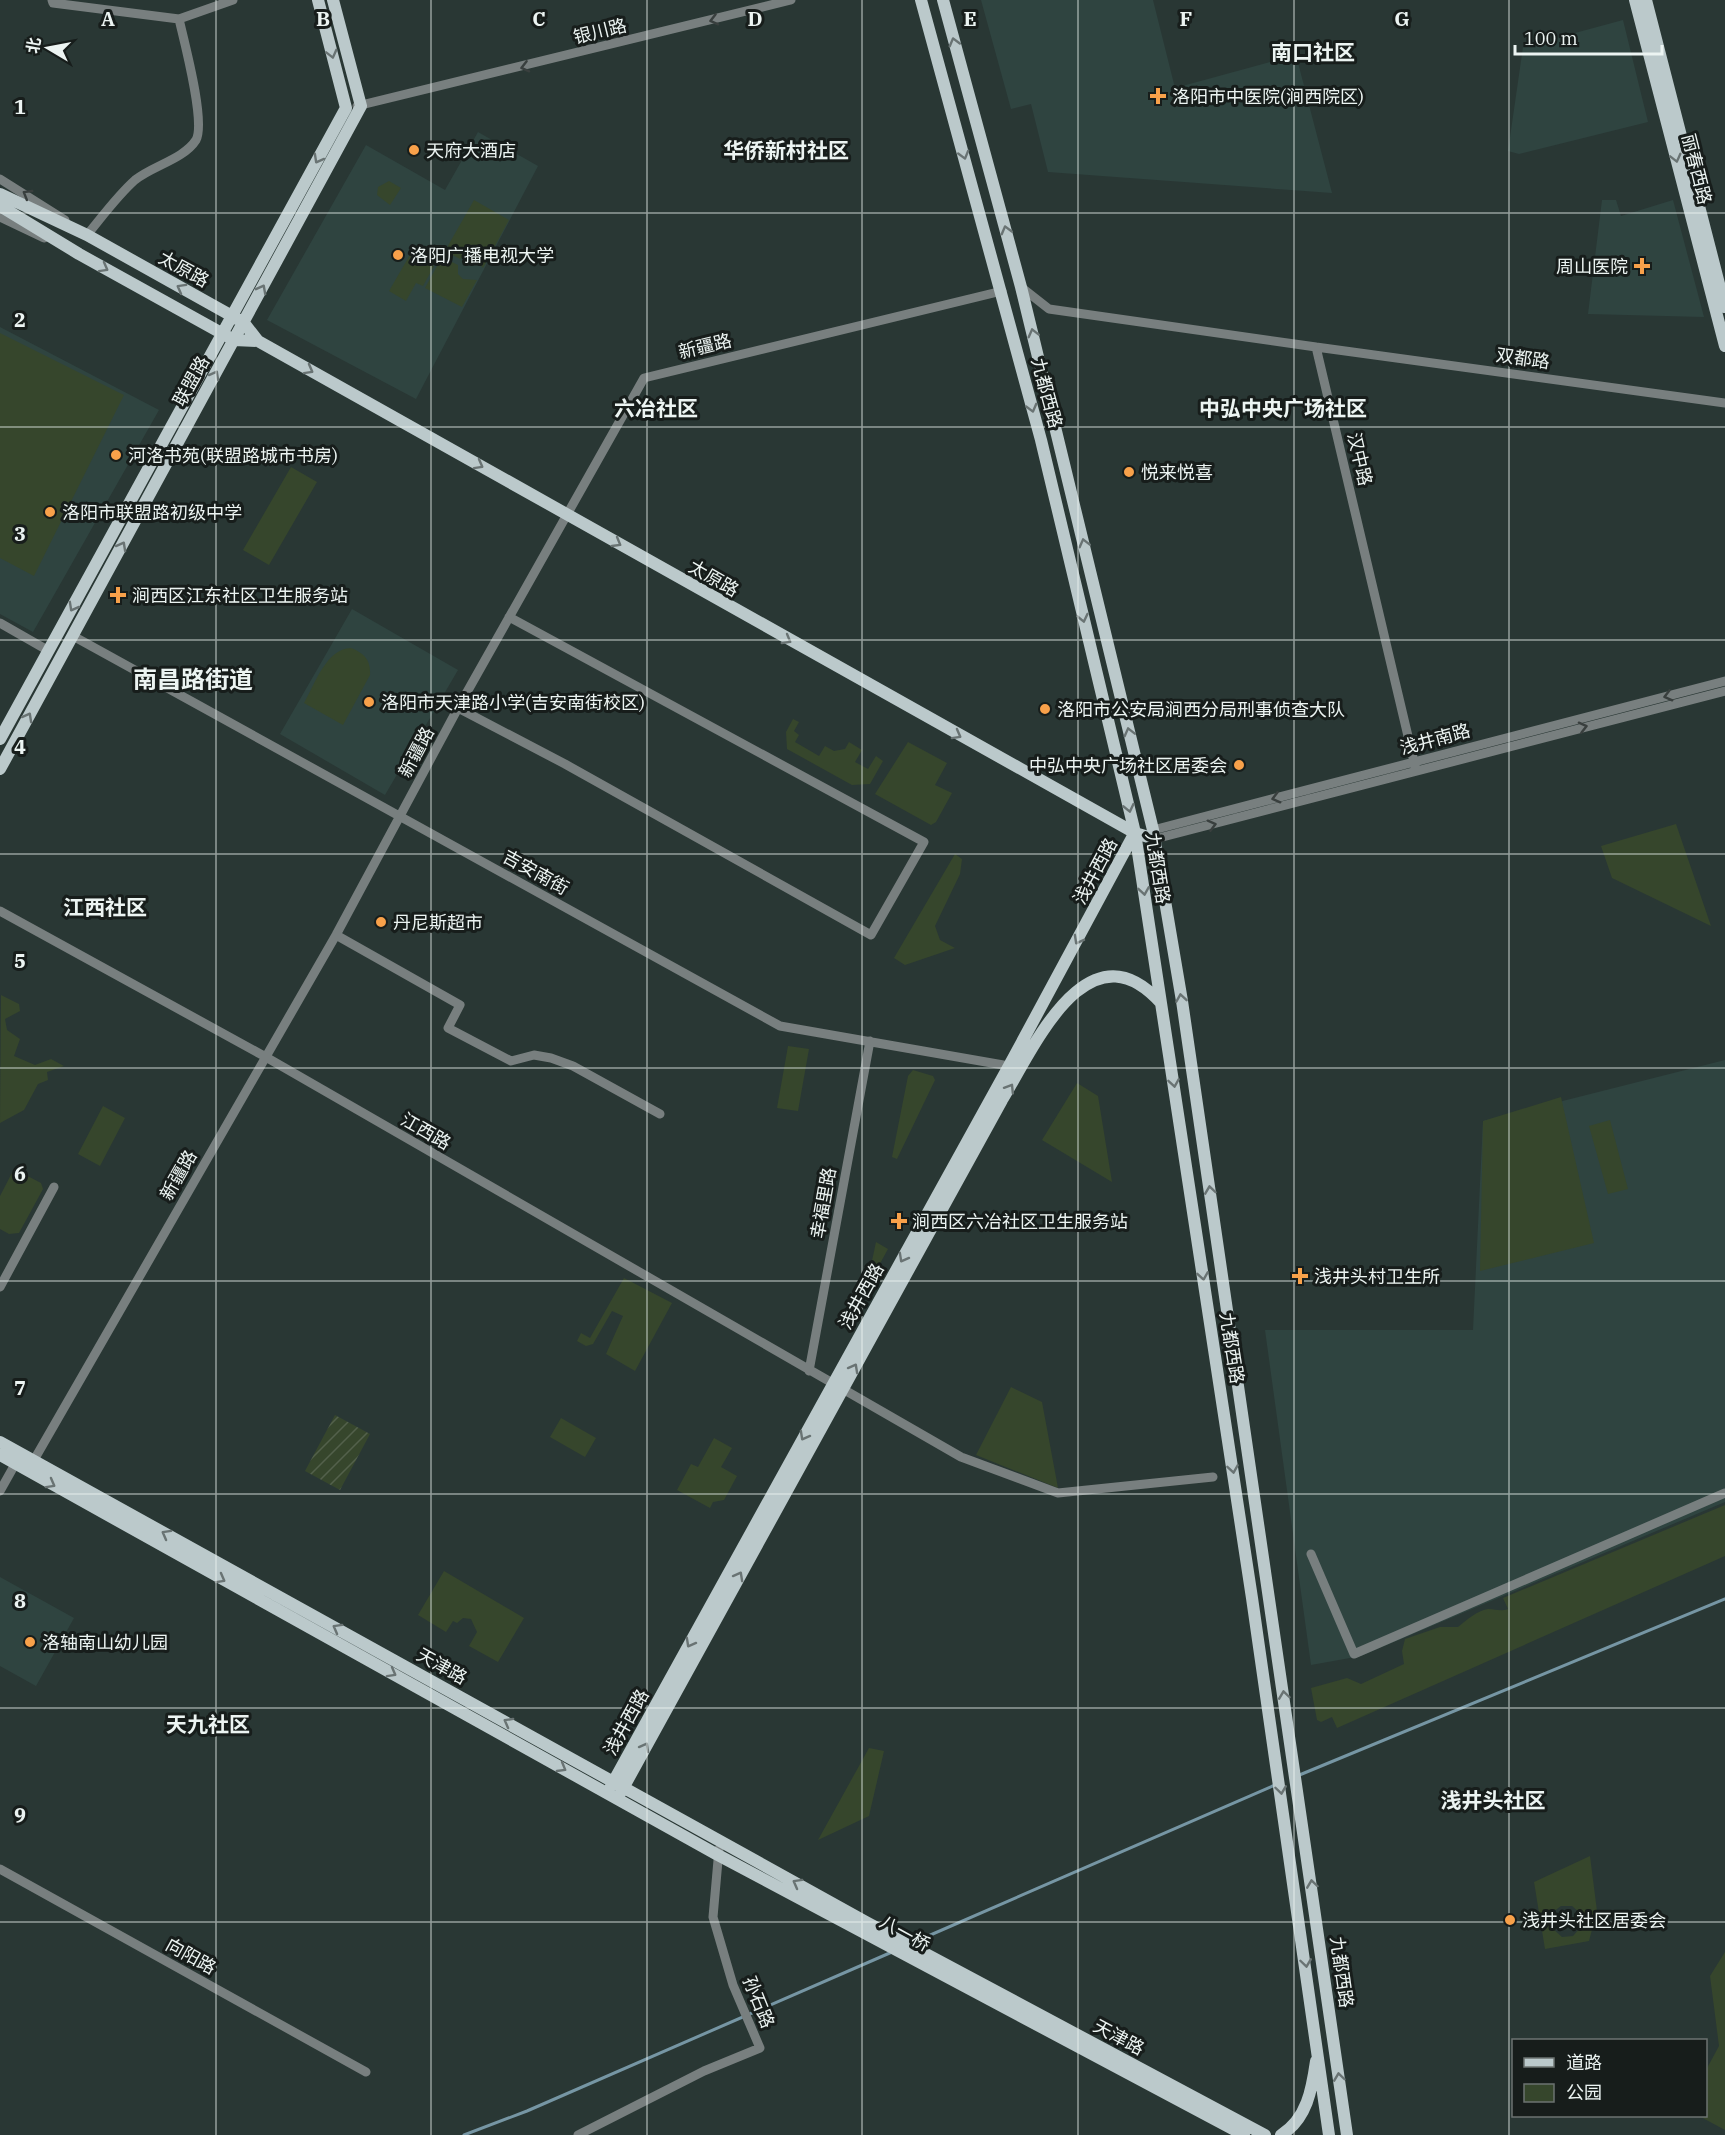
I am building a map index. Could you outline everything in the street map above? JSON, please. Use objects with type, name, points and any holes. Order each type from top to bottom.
[{"type":"main road","points":[[318,0],[346,108]]},
{"type":"main road","points":[[333,0],[361,106]]},
{"type":"main road","name":"九都西路","points":[[921,0],[1041,440],[1135,833],[1276,1758],[1329,2135]]},
{"type":"main road","name":"九都西路","points":[[943,0],[1021,287],[1154,834],[1184,1012],[1347,2135]]},
{"type":"main road","name":"丽春西路","points":[[1635,0],[1725,346]]},
{"type":"main road","name":"丽春西路","points":[[1646,0],[1725,307]]},
{"type":"main road","name":"联盟路","points":[[0,769],[361,106]]},
{"type":"main road","name":"联盟路","points":[[0,739],[346,108]]},
{"type":"main road","name":"太原路","points":[[0,194],[87,235],[232,316],[244,323],[258,341],[1135,833],[1154,834]]},
{"type":"main road","name":"太原路","points":[[0,206],[79,254],[234,340],[258,341]]},
{"type":"main road","name":"浅井西路","points":[[612,1795],[837,1387],[1135,833]]},
{"type":"main road","name":"浅井西路","points":[[837,1387],[1002,1100],[1060,1007],[1080,987],[1100,977],[1122,976],[1149,990],[1162,1004]]},
{"type":"main road","name":"天津路","points":[[0,1442],[18,1459],[716,1854],[848,1922]]},
{"type":"main road","name":"天津路","points":[[0,1455],[34,1461],[866,1922]]},
{"type":"main road","name":"八一桥","points":[[848,1922],[944,1974]]},
{"type":"main road","name":"八一桥","points":[[866,1922],[957,1971]]},
{"type":"main road","name":"天津路","points":[[957,1971],[1265,2135]]},
{"type":"main road","name":"天津路","points":[[944,1974],[1244,2135]]},
{"type":"main road","points":[[1281,2135],[1301,2116],[1312,2086],[1318,2045]]},
{"type":"street","points":[[52,0],[53,3],[179,19],[233,0]]},
{"type":"street","name":"银川路","points":[[346,108],[791,0]]},
{"type":"street","points":[[87,235],[135,181],[188,148],[196,139],[199,128],[196,98],[179,19]]},
{"type":"street","name":"太原路","points":[[0,179],[31,196],[87,235]]},
{"type":"street","name":"太原路","points":[[0,217],[79,254]]},
{"type":"street","points":[[1021,287],[1049,309],[1316,347]]},
{"type":"street","name":"新疆路","points":[[34,1461],[264,1056],[336,935],[458,708],[644,378],[1002,291]]},
{"type":"street","name":"双都路","points":[[1316,347],[1725,403]]},
{"type":"street","name":"汉中路","points":[[1316,347],[1415,766]]},
{"type":"street","points":[[458,708],[565,764],[871,935],[924,842],[509,617]]},
{"type":"street","points":[[0,623],[49,651]]},
{"type":"street","name":"吉安南街","points":[[73,636],[780,1026],[1009,1066]]},
{"type":"street","name":"浅井南路","points":[[1154,834],[1415,766],[1725,681]]},
{"type":"street","name":"浅井南路","points":[[1415,766],[1725,691]]},
{"type":"street","name":"江西路","points":[[0,911],[264,1056],[961,1457],[1058,1492],[1213,1477]]},
{"type":"street","points":[[336,935],[460,1005],[448,1028],[512,1061],[534,1055],[573,1066],[660,1114]]},
{"type":"street","name":"幸福里路","points":[[809,1371],[870,1041]]},
{"type":"street","points":[[0,1287],[54,1187]]},
{"type":"street","points":[[0,1491],[18,1459]]},
{"type":"street","points":[[1311,1554],[1354,1654],[1725,1493]]},
{"type":"street","name":"孙石路","points":[[578,2135],[704,2071],[760,2048],[733,1985],[713,1917],[716,1854],[722,1841]]},
{"type":"street","name":"向阳路","points":[[0,1869],[366,2072]]},
{"type":"shaded area","name":"洛阳市中医院(涧西院区)","points":[[981,0],[1153,0],[1175,88],[1296,55],[1332,193],[1048,172],[1031,104],[1011,109]]},
{"type":"shaded area","points":[[1623,20],[1648,122],[1519,154],[1508,151],[1523,47]]},
{"type":"shaded area","name":"洛阳广播电视大学","points":[[478,132],[538,166],[416,399],[267,320],[366,145],[445,190]]},
{"type":"shaded area","name":"周山医院","points":[[1602,200],[1616,200],[1621,216],[1673,200],[1704,317],[1588,314]]},
{"type":"shaded area","name":"洛阳市联盟路初级中学","points":[[0,327],[159,410],[33,632],[0,614]]},
{"type":"shaded area","name":"洛阳市天津路小学(吉安南街校区)","points":[[352,609],[458,670],[385,795],[280,734]]},
{"type":"shaded area","points":[[1725,1060],[1725,1502],[1361,1656],[1311,1665],[1265,1330],[1473,1330],[1483,1121]]},
{"type":"shaded area","name":"洛轴南山幼儿园","points":[[0,1577],[74,1618],[36,1686],[0,1666]]},
{"type":"green space","points":[[389,181],[401,188],[390,205],[377,195],[378,187]]},
{"type":"green space","points":[[474,200],[509,220],[483,268],[473,256],[464,256],[460,259],[445,251]]},
{"type":"green space","points":[[411,253],[434,266],[423,286],[416,283],[406,301],[389,291]]},
{"type":"green space","points":[[442,257],[458,265],[458,274],[463,279],[477,280],[462,307],[425,288]]},
{"type":"green space","name":"洛阳市联盟路初级中学","points":[[0,333],[124,395],[34,576],[0,558]]},
{"type":"green space","points":[[291,467],[317,482],[269,565],[243,550]]},
{"type":"green space","points":[[351,648],[366,658],[370,675],[343,725],[304,703],[328,661],[342,650]]},
{"type":"green space","points":[[793,719],[799,722],[794,731],[799,735],[795,742],[819,756],[825,746],[834,751],[845,749],[849,742],[862,750],[855,762],[868,769],[876,756],[883,761],[870,784],[852,785],[787,749],[786,732]]},
{"type":"green space","points":[[908,742],[947,763],[935,785],[952,793],[936,822],[931,825],[875,794]]},
{"type":"green space","points":[[1676,824],[1711,926],[1612,878],[1601,846]]},
{"type":"green space","points":[[955,854],[962,859],[960,874],[935,926],[940,940],[955,948],[905,965],[894,958]]},
{"type":"green space","points":[[1,995],[19,1004],[20,1011],[5,1019],[7,1030],[20,1039],[14,1056],[35,1065],[51,1059],[64,1066],[47,1072],[48,1080],[38,1084],[24,1110],[0,1123]]},
{"type":"green space","points":[[788,1046],[809,1049],[798,1111],[777,1108]]},
{"type":"green space","points":[[913,1070],[933,1076],[935,1080],[897,1159],[892,1157],[908,1076]]},
{"type":"green space","points":[[1077,1083],[1098,1096],[1112,1182],[1042,1140]]},
{"type":"green space","points":[[1561,1097],[1594,1243],[1480,1271],[1483,1121]]},
{"type":"green space","points":[[103,1106],[125,1118],[100,1166],[78,1154]]},
{"type":"green space","points":[[1610,1120],[1628,1189],[1608,1194],[1589,1126]]},
{"type":"green space","points":[[14,1169],[41,1183],[43,1189],[19,1233],[9,1234],[0,1229],[0,1196]]},
{"type":"green space","points":[[876,1242],[888,1249],[866,1289]]},
{"type":"green space","points":[[624,1278],[672,1303],[635,1371],[606,1354],[623,1316],[612,1311],[593,1344],[586,1346],[577,1341],[581,1333],[590,1338]]},
{"type":"green space","points":[[1011,1387],[1042,1402],[1058,1488],[976,1455]]},
{"type":"green space","points":[[335,1415],[370,1434],[340,1490],[305,1471]]},
{"type":"green space","points":[[561,1418],[596,1438],[585,1457],[550,1437]]},
{"type":"green space","points":[[714,1438],[732,1448],[721,1467],[737,1476],[724,1500],[713,1502],[710,1508],[677,1490],[691,1464],[698,1467]]},
{"type":"green space","points":[[1725,1505],[1725,1556],[1337,1728],[1332,1717],[1321,1722],[1317,1720],[1311,1688],[1347,1678],[1361,1684],[1404,1664],[1402,1651],[1405,1639],[1440,1627],[1458,1627],[1484,1610],[1508,1609],[1503,1598]]},
{"type":"green space","points":[[444,1571],[524,1618],[498,1662],[469,1646],[477,1632],[471,1619],[463,1618],[457,1623],[453,1621],[446,1632],[418,1615]]},
{"type":"green space","points":[[869,1748],[884,1751],[869,1816],[818,1840]]},
{"type":"green space","points":[[1590,1856],[1597,1911],[1589,1941],[1545,1949],[1534,1882]],"holes":[[[1561,1906],[1572,1906],[1580,1913],[1580,1928],[1573,1936],[1562,1937],[1551,1927],[1553,1912]]]},
{"type":"green space","points":[[1725,1952],[1725,2130],[1701,2117],[1707,2117],[1707,2068],[1719,2046],[1710,1976]]},
{"type":"waterway","points":[[1297,1776],[1725,1599]]},
{"type":"waterway","points":[[912,1943],[1275,1785]]},
{"type":"waterway","points":[[464,2135],[527,2111],[892,1952]]},
{"type":"place","name":"洛阳市中医院(涧西院区)","points":[[1158,96]]},
{"type":"place","name":"天府大酒店","points":[[414,150]]},
{"type":"place","name":"洛阳广播电视大学","points":[[398,255]]},
{"type":"place","name":"周山医院","points":[[1642,266]]},
{"type":"place","name":"河洛书苑(联盟路城市书房)","points":[[116,455]]},
{"type":"place","name":"悦来悦喜","points":[[1129,472]]},
{"type":"place","name":"洛阳市联盟路初级中学","points":[[50,512]]},
{"type":"place","name":"涧西区江东社区卫生服务站","points":[[118,595]]},
{"type":"place","name":"洛阳市天津路小学(吉安南街校区)","points":[[369,702]]},
{"type":"place","name":"洛阳市公安局涧西分局刑事侦查大队","points":[[1045,709]]},
{"type":"place","name":"中弘中央广场社区居委会","points":[[1239,765]]},
{"type":"place","name":"丹尼斯超市","points":[[381,922]]},
{"type":"place","name":"涧西区六冶社区卫生服务站","points":[[899,1221]]},
{"type":"place","name":"浅井头村卫生所","points":[[1300,1276]]},
{"type":"place","name":"洛轴南山幼儿园","points":[[30,1642]]},
{"type":"place","name":"浅井头社区居委会","points":[[1510,1920]]},
{"type":"district","name":"南口社区","points":[[1313,52]]},
{"type":"district","name":"华侨新村社区","points":[[786,150]]},
{"type":"district","name":"六冶社区","points":[[656,408]]},
{"type":"district","name":"中弘中央广场社区","points":[[1283,408]]},
{"type":"district","name":"南昌路街道","points":[[193,679]]},
{"type":"district","name":"江西社区","points":[[105,907]]},
{"type":"district","name":"天九社区","points":[[208,1724]]},
{"type":"district","name":"浅井头社区","points":[[1493,1800]]}]
